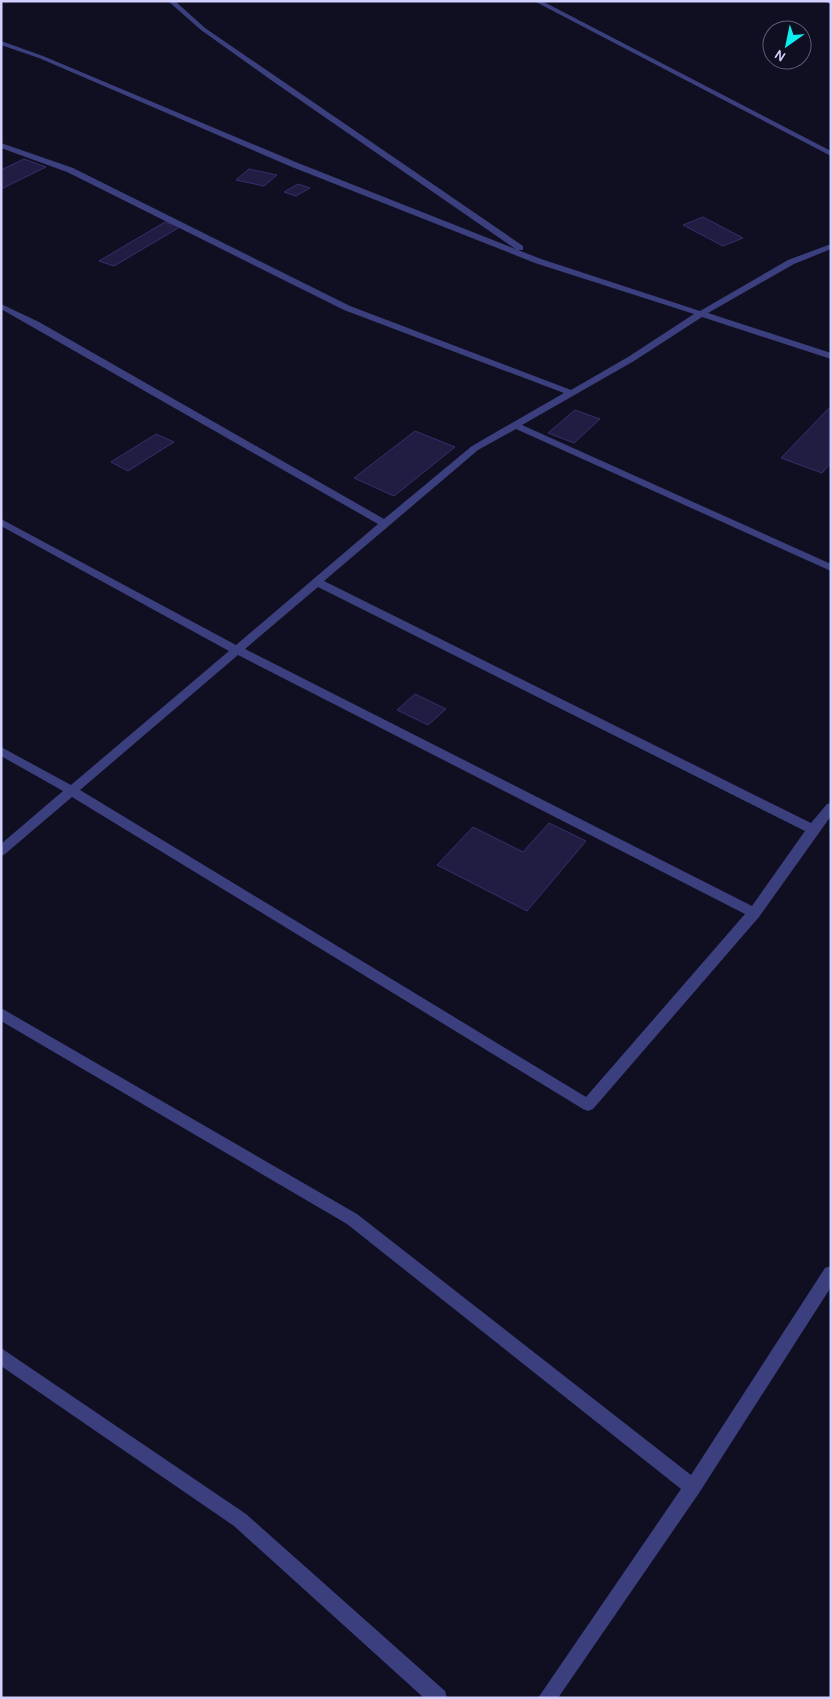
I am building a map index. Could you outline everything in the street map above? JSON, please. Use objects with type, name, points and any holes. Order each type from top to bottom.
[{"type":"street","points":[[171,1],[203,29],[273,79],[538,261]]},
{"type":"street","points":[[537,1],[831,154]]},
{"type":"street","points":[[1,43],[41,57],[295,164],[538,261],[831,356]]},
{"type":"street","points":[[1,145],[70,170],[347,308],[571,393]]},
{"type":"street","points":[[1,851],[475,448],[631,359],[700,314],[791,262],[831,246]]},
{"type":"street","points":[[1,306],[36,324],[385,524]]},
{"type":"street","points":[[515,425],[831,568]]},
{"type":"street","points":[[1,522],[237,650],[754,914]]},
{"type":"street","points":[[317,582],[813,829]]},
{"type":"street","points":[[1,751],[72,790],[588,1105],[754,914],[813,829],[831,807]]},
{"type":"street","points":[[1,1014],[352,1219],[693,1488]]},
{"type":"street","points":[[547,1698],[693,1488],[831,1273]]},
{"type":"street","points":[[1,1356],[240,1520],[438,1698]]},
{"type":"building","points":[[24,159],[46,167],[1,189],[1,170]]},
{"type":"building","points":[[249,169],[277,175],[264,186],[236,180]]},
{"type":"building","points":[[298,184],[310,188],[296,196],[284,192]]},
{"type":"building","points":[[703,217],[743,238],[723,246],[683,225]]},
{"type":"building","points":[[165,222],[180,227],[114,266],[99,261]]},
{"type":"building","points":[[831,406],[831,463],[822,473],[781,458]]},
{"type":"building","points":[[575,410],[600,419],[574,443],[548,433]]},
{"type":"building","points":[[415,431],[455,447],[394,496],[354,478]]},
{"type":"building","points":[[156,434],[174,442],[128,471],[111,462]]},
{"type":"building","points":[[415,694],[446,709],[428,725],[397,710]]},
{"type":"building","points":[[549,823],[586,841],[527,911],[437,865],[473,827],[523,852]]}]
